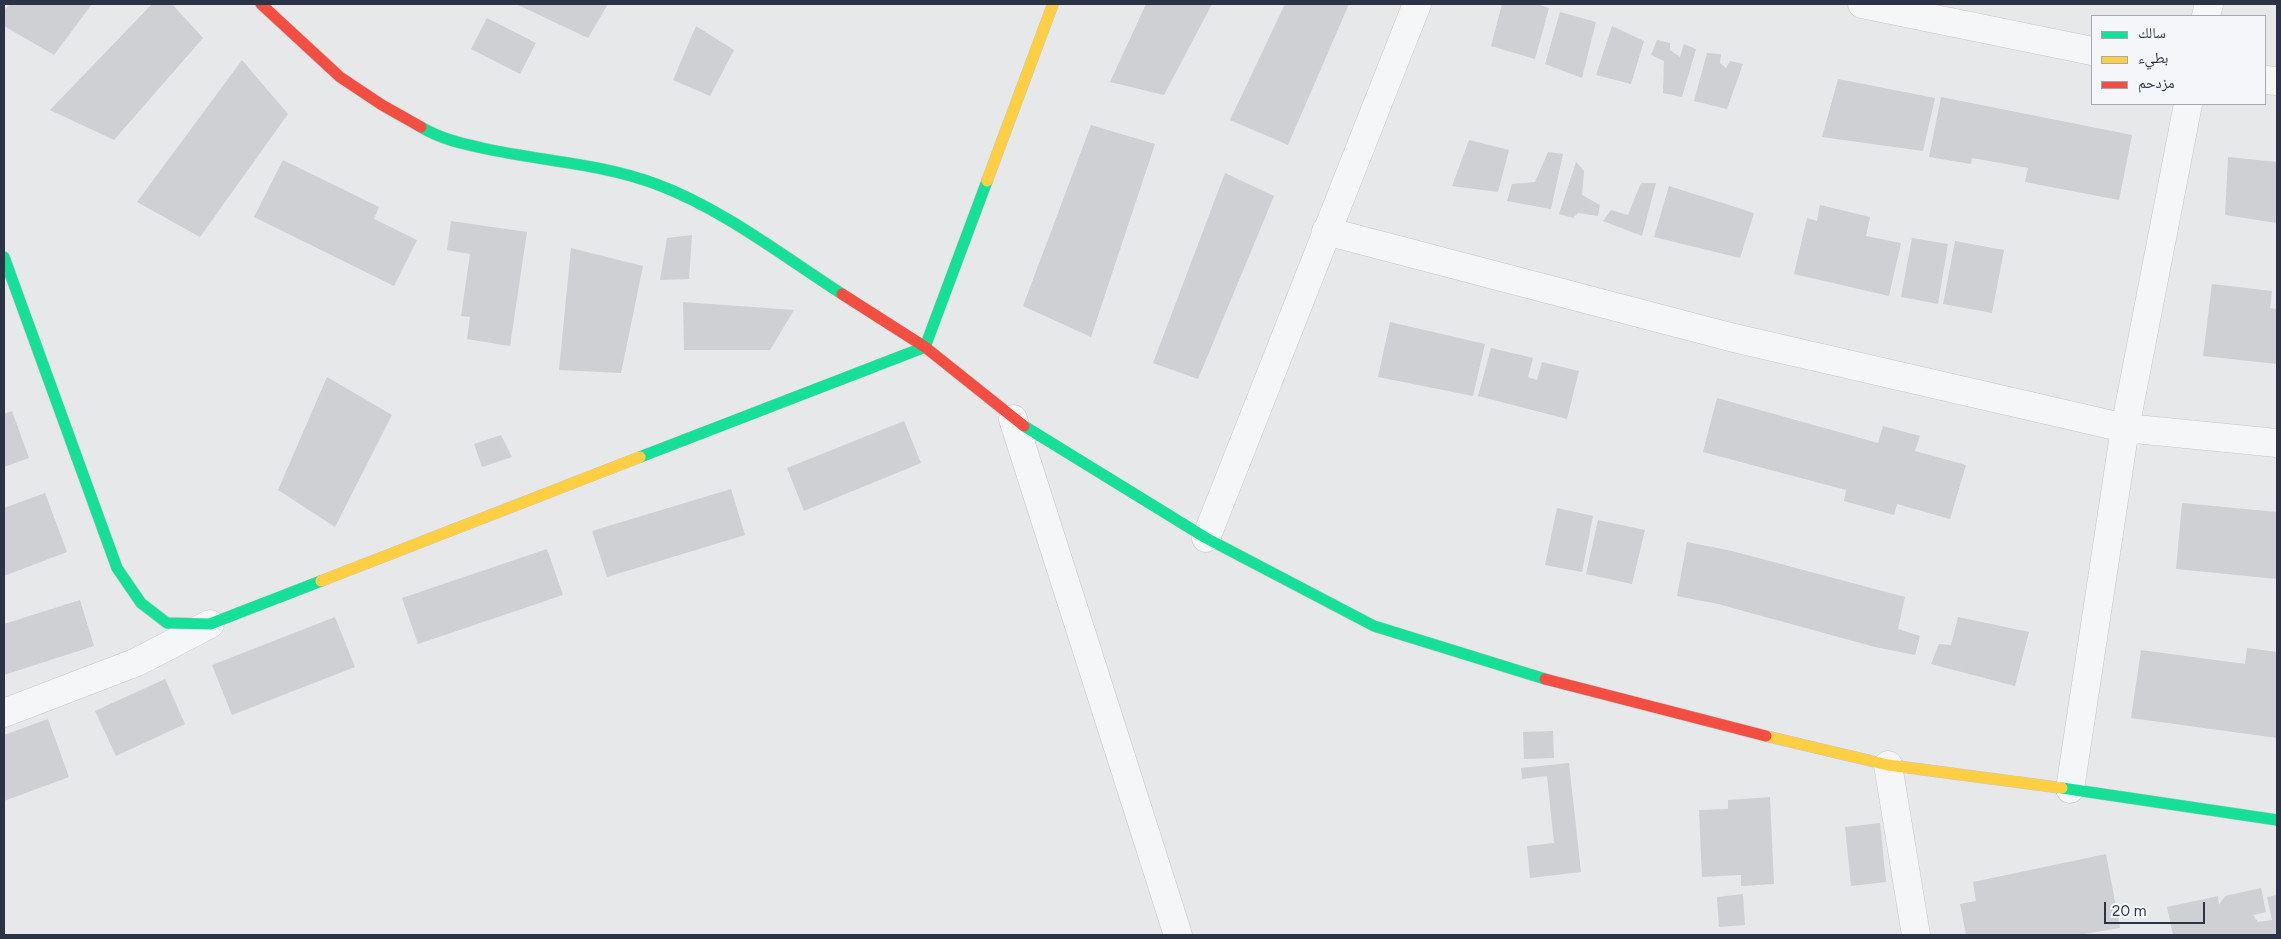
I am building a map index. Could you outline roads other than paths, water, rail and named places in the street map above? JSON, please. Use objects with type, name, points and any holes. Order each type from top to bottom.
[{"type":"street","points":[[4,713],[137,662],[210,624],[925,347],[1053,4]]},
{"type":"street","points":[[1206,538],[1417,4]]},
{"type":"street","points":[[1862,4],[2091,51]]},
{"type":"street","points":[[265,5],[340,78],[382,106],[440,138],[505,153],[596,167],[656,184],[707,207],[925,347],[1013,419],[1206,538],[1374,626],[1553,681],[1888,766],[2070,789],[2277,820]]},
{"type":"street","points":[[2070,789],[2125,428],[2188,105]]},
{"type":"street","points":[[1326,231],[1734,338],[2125,428],[2277,443]]},
{"type":"street","points":[[4,257],[117,568],[141,603],[167,623],[210,624]]},
{"type":"street","points":[[1013,419],[1178,935]]},
{"type":"street","points":[[1888,766],[1916,935]]}]
